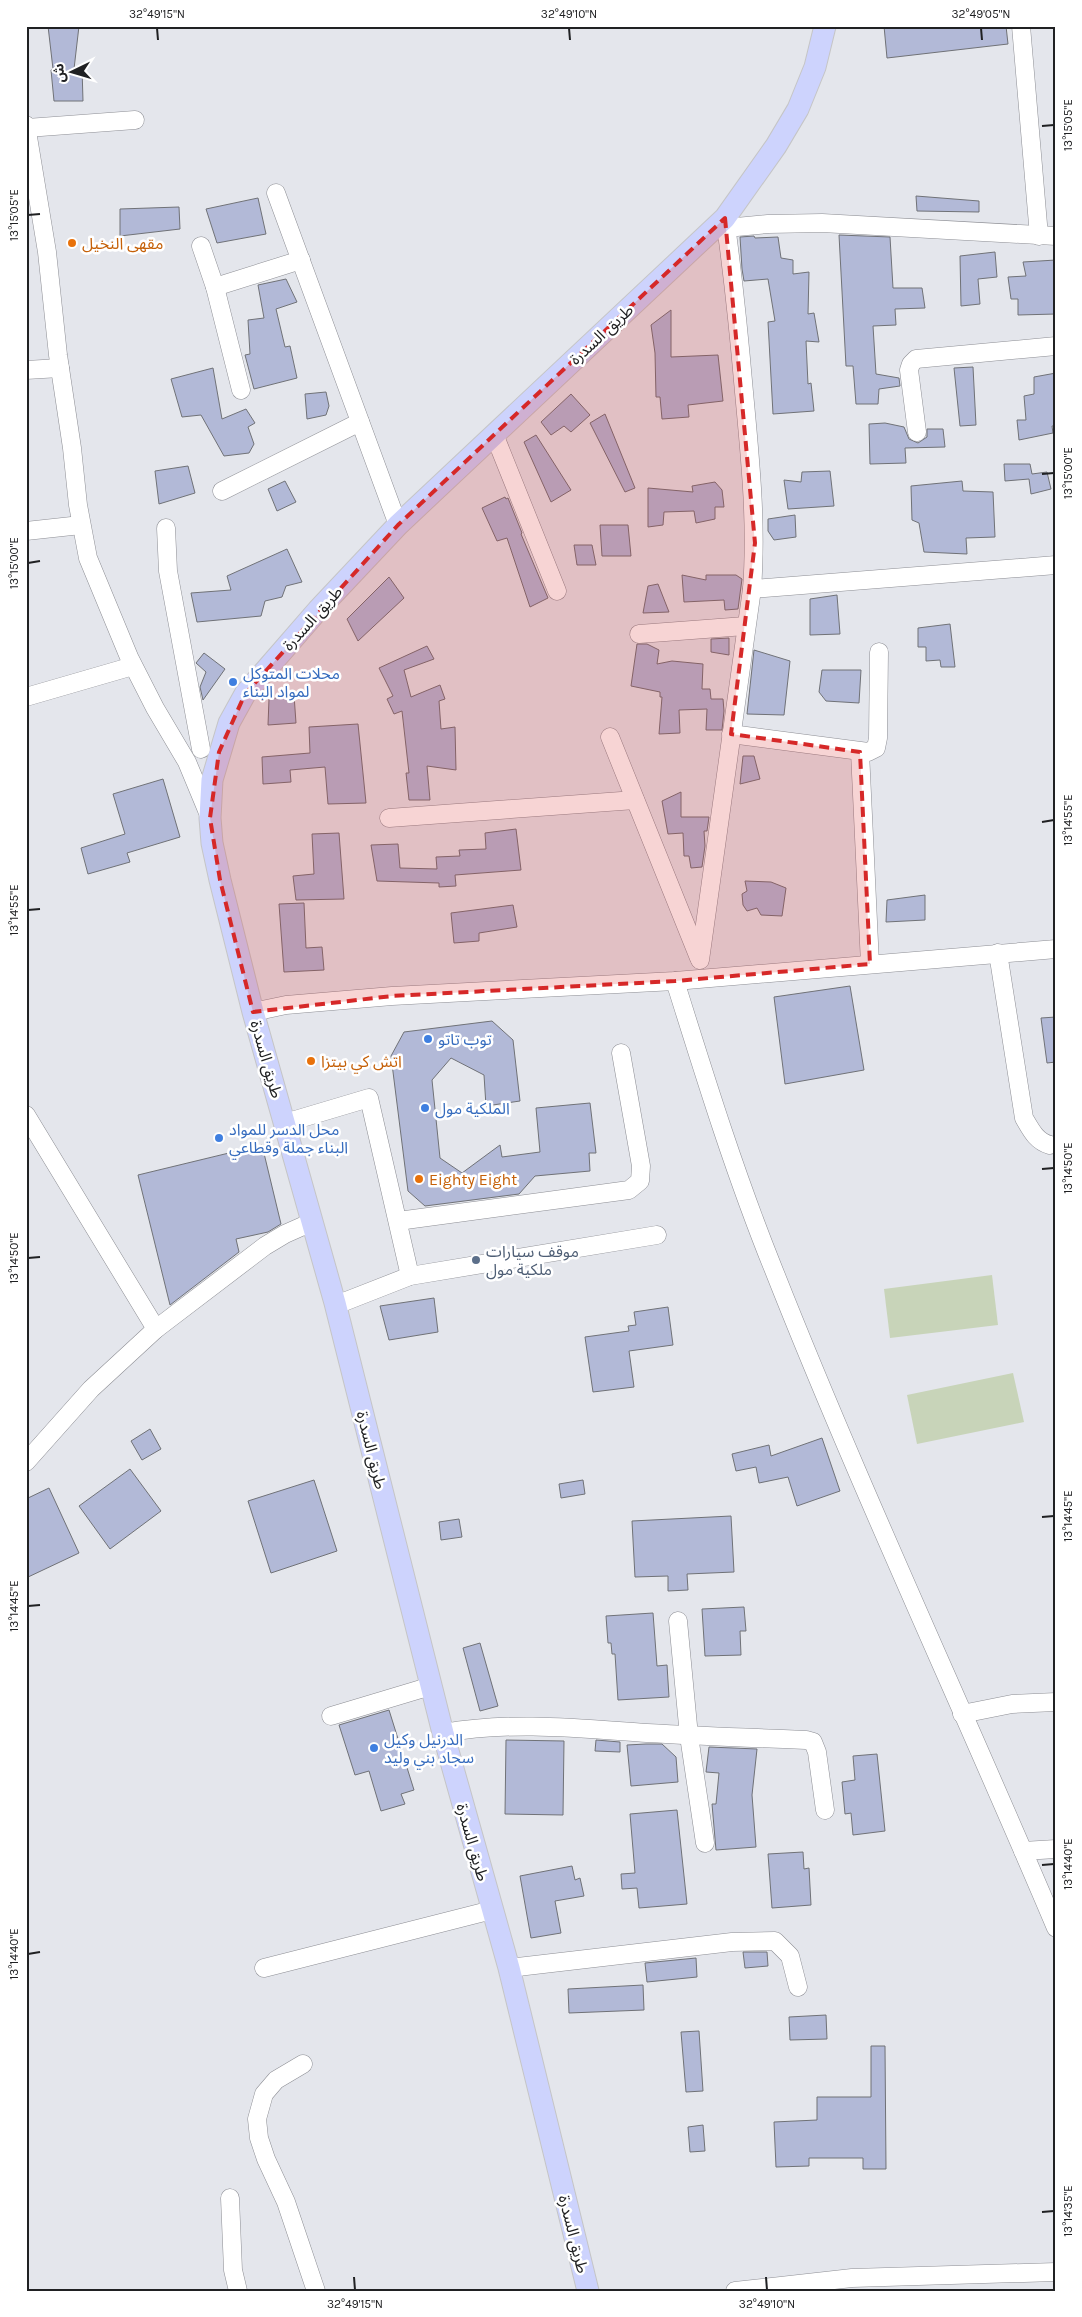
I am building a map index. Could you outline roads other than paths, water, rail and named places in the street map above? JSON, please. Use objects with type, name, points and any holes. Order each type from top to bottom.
[{"type":"main road","name":"طريق السدرة","points":[[588,2291],[509,1968],[443,1732],[336,1305],[253,1012],[220,880],[212,843],[210,818],[212,780],[229,723],[245,694],[318,610],[398,525],[446,482],[494,434],[726,223],[798,109],[815,67],[825,26]]},
{"type":"street","points":[[700,960],[745,626],[752,589],[755,544],[751,464],[726,223],[822,223],[1047,236],[1021,26]]},
{"type":"street","points":[[135,120],[27,127],[47,252],[81,525],[91,566],[106,607],[133,666],[187,762],[210,818]]},
{"type":"street","points":[[276,193],[398,525]]},
{"type":"street","points":[[201,246],[215,287],[241,390]]},
{"type":"street","points":[[215,287],[301,260]]},
{"type":"street","points":[[917,432],[909,370],[910,364],[916,359],[1056,346]]},
{"type":"street","points":[[26,370],[60,368]]},
{"type":"street","points":[[222,491],[360,422]]},
{"type":"street","points":[[494,434],[557,591]]},
{"type":"street","points":[[26,531],[81,525]]},
{"type":"street","points":[[166,528],[168,570],[201,749]]},
{"type":"street","points":[[752,589],[1056,565]]},
{"type":"street","points":[[639,634],[745,626]]},
{"type":"street","points":[[731,734],[860,752],[868,752],[876,748],[878,738],[879,652]]},
{"type":"street","points":[[26,697],[133,666]]},
{"type":"street","points":[[201,749],[212,743],[229,723]]},
{"type":"street","points":[[172,736],[201,749]]},
{"type":"street","points":[[610,738],[700,960],[705,978]]},
{"type":"street","points":[[860,752],[870,964]]},
{"type":"street","points":[[389,818],[635,800]]},
{"type":"street","points":[[253,1012],[286,1005],[392,996],[675,981],[1056,948]]},
{"type":"street","points":[[998,953],[1018,1090],[1024,1118],[1035,1136],[1042,1143],[1050,1145]]},
{"type":"street","points":[[675,981],[715,1108],[772,1267],[962,1714],[1056,1928]]},
{"type":"street","points":[[398,1221],[628,1190],[634,1186],[640,1181],[641,1166],[621,1053]]},
{"type":"street","points":[[285,1123],[369,1098],[410,1276]]},
{"type":"street","points":[[26,1115],[156,1329]]},
{"type":"street","points":[[26,1462],[91,1389],[156,1329],[265,1246],[285,1234],[312,1222]]},
{"type":"street","points":[[336,1305],[410,1276],[657,1235]]},
{"type":"street","points":[[678,1621],[689,1736],[705,1843]]},
{"type":"street","points":[[331,1716],[431,1686]]},
{"type":"street","points":[[962,1714],[1012,1704],[1056,1702]]},
{"type":"street","points":[[443,1732],[469,1728],[523,1725],[813,1742],[817,1752],[825,1810]]},
{"type":"street","points":[[1023,1851],[1056,1849]]},
{"type":"street","points":[[264,1968],[492,1910]]},
{"type":"street","points":[[509,1968],[732,1942],[775,1941],[790,1956],[798,1987]]},
{"type":"street","points":[[304,2064],[276,2080],[264,2094],[257,2119],[263,2152],[286,2202],[316,2291]]},
{"type":"street","points":[[230,2198],[233,2270],[238,2291]]},
{"type":"street","points":[[735,2291],[852,2278],[1056,2272]]},
{"type":"place","name":"مقهى النخيل","points":[[72,243]]},
{"type":"place","name":"محلات المتوكل لمواد البناء","points":[[233,682]]},
{"type":"place","name":"توب تاتو","points":[[428,1039]]},
{"type":"place","name":"اتش كي بيتزا","points":[[311,1061]]},
{"type":"place","name":"الملكية مول","points":[[425,1108]]},
{"type":"place","name":"محل الدسر للمواد البناء جملة وقطاعي","points":[[219,1138]]},
{"type":"place","name":"Eighty Eight","points":[[419,1179]]},
{"type":"place","name":"موقف سيارات ملكية مول","points":[[476,1260]]},
{"type":"place","name":"الدرنيل وكيل سجاد بني وليد","points":[[374,1748]]}]
